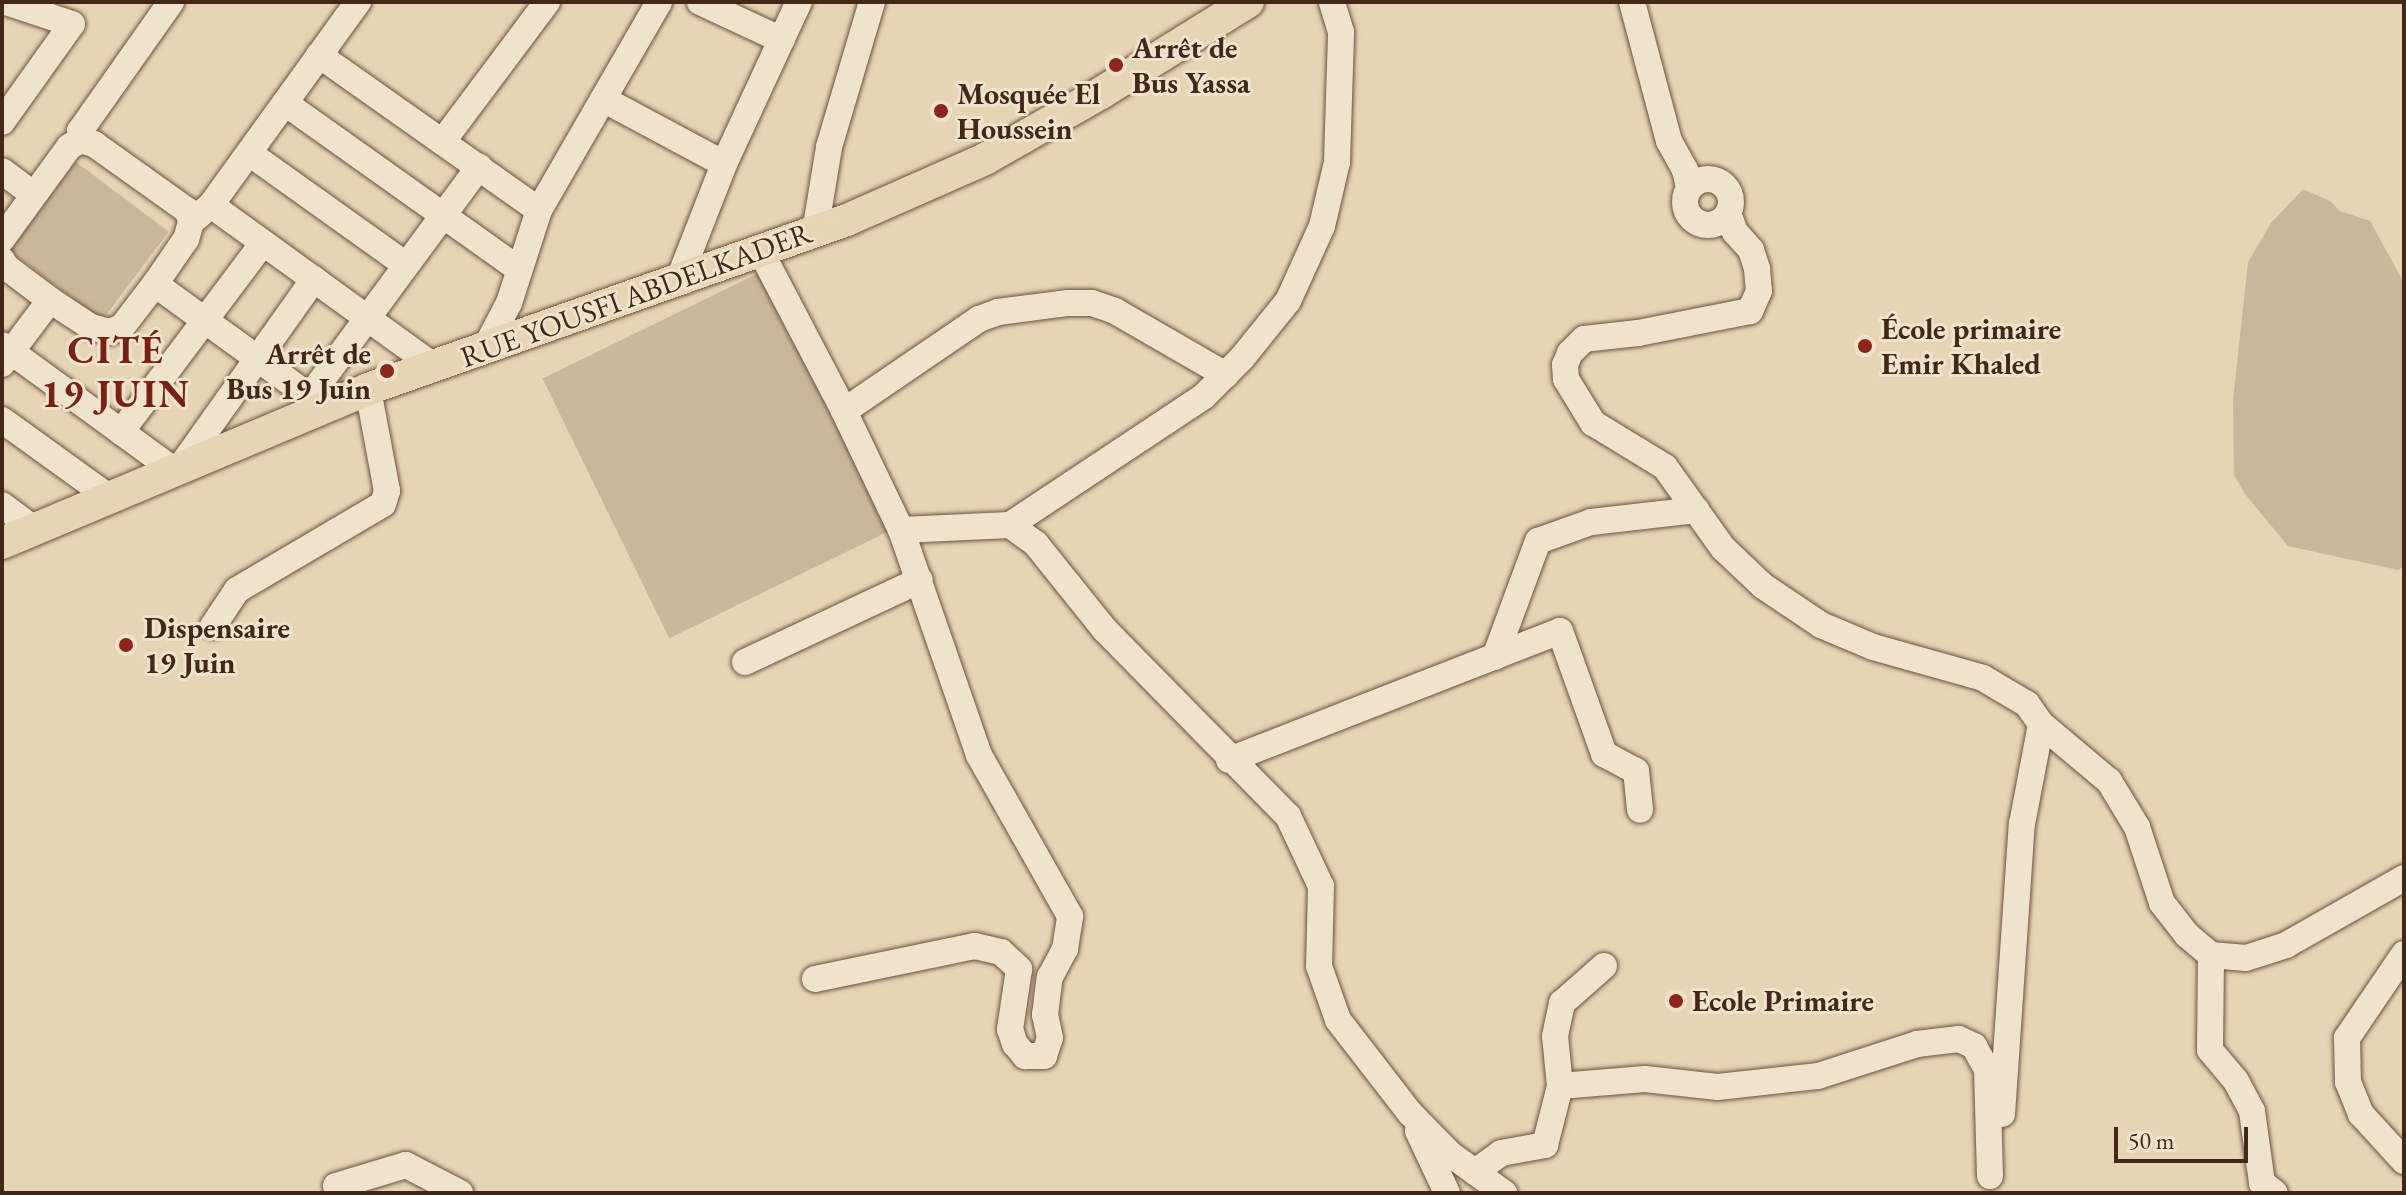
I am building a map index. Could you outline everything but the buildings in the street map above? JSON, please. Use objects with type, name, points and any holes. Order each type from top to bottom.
[{"type":"main road","name":"RUE YOUSFI ABDELKADER","points":[[2,543],[177,470],[316,401],[368,389],[435,367],[487,345],[815,232],[985,159],[1101,93],[1248,2]]},
{"type":"street","points":[[2,122],[72,24],[6,2]]},
{"type":"street","points":[[80,140],[80,131],[171,2]]},
{"type":"street","points":[[2,260],[6,267],[91,327],[109,332],[122,327],[155,284],[201,213],[249,153],[358,2]]},
{"type":"street","points":[[443,141],[547,2]]},
{"type":"street","points":[[487,345],[509,303],[539,210],[659,2]]},
{"type":"street","points":[[700,2],[782,40]]},
{"type":"street","points":[[679,279],[724,164],[799,2]]},
{"type":"street","points":[[815,232],[829,147],[872,2]]},
{"type":"street","points":[[901,530],[1010,525],[1204,396],[1226,375],[1288,301],[1322,226],[1341,131],[1341,32],[1332,2]]},
{"type":"street","points":[[1632,2],[1669,141],[1692,179],[1724,186],[1731,199],[1727,223]]},
{"type":"street","points":[[319,55],[539,210]]},
{"type":"street","points":[[603,99],[724,164]]},
{"type":"street","points":[[285,103],[519,269]]},
{"type":"street","points":[[2,239],[69,147],[80,140],[94,144],[188,211],[201,213],[263,243],[435,367]]},
{"type":"street","points":[[249,153],[406,265]]},
{"type":"street","points":[[155,284],[316,401],[367,318],[479,167]]},
{"type":"street","points":[[2,171],[33,194]]},
{"type":"street","points":[[1692,179],[1685,204],[1690,217],[1701,224],[1727,223]]},
{"type":"street","points":[[1727,223],[1751,250],[1757,269],[1759,291],[1750,311],[1638,333],[1584,339],[1570,353],[1565,365],[1566,379],[1593,423],[1665,467],[1723,548],[1763,586],[1821,625],[1873,647],[1983,678],[2027,704],[2041,724],[2109,781],[2137,827],[2162,903],[2187,935],[2211,955],[2246,958],[2286,945],[2404,878]]},
{"type":"street","points":[[121,432],[263,243]]},
{"type":"street","points":[[760,250],[844,411],[901,530],[979,755],[1070,916],[1065,949],[1050,977],[1045,1015],[1050,1038],[1044,1056],[1025,1056],[1015,1044],[1010,1029],[1019,969],[1001,952],[975,946],[815,979]]},
{"type":"street","points":[[50,300],[5,354],[177,470],[314,279]]},
{"type":"street","points":[[844,411],[979,319],[998,312],[1068,303],[1092,303],[1115,311],[1226,375]]},
{"type":"street","points":[[213,626],[237,590],[383,504],[387,491],[368,389]]},
{"type":"street","points":[[2,420],[110,498]]},
{"type":"street","points":[[2,505],[35,530]]},
{"type":"street","points":[[1495,657],[1538,541],[1591,522],[1696,510]]},
{"type":"street","points":[[1010,525],[1036,544],[1105,630],[1229,760],[1288,816],[1321,886],[1319,966],[1325,991],[1338,1020],[1410,1113],[1450,1154],[1504,1193]]},
{"type":"street","points":[[745,662],[920,580]]},
{"type":"street","points":[[1229,760],[1560,631],[1604,754],[1636,771],[1640,810]]},
{"type":"street","points":[[1989,1184],[2004,1106],[2022,824],[2041,724]]},
{"type":"street","points":[[2404,954],[2347,1038],[2348,1082],[2361,1114],[2404,1161]]},
{"type":"street","points":[[2211,955],[2210,1050],[2236,1081],[2252,1111],[2262,1183],[2275,1193]]},
{"type":"street","points":[[1475,1172],[1501,1153],[1545,1145],[1560,1086],[1555,1036],[1562,1003],[1604,966]]},
{"type":"street","points":[[1560,1086],[1645,1079],[1718,1087],[1818,1076],[1917,1044],[1959,1039],[1974,1046],[1987,1069],[1989,1184]]},
{"type":"street","points":[[1410,1113],[1440,1189]]},
{"type":"street","points":[[336,1186],[406,1165],[460,1193]]},
{"type":"shaded area","points":[[76,162],[169,232],[102,320],[9,251]]},
{"type":"shaded area","points":[[2303,189],[2330,201],[2340,211],[2370,221],[2404,283],[2404,567],[2398,570],[2288,546],[2245,494],[2234,475],[2233,400],[2248,262],[2271,223]]},
{"type":"shaded area","points":[[761,272],[888,532],[669,638],[543,379]]},
{"type":"place","name":"Arrêt de Bus Yassa","points":[[1116,65]]},
{"type":"place","name":"Mosquée El Houssein","points":[[941,111]]},
{"type":"place","name":"École primaire Emir Khaled","points":[[1865,346]]},
{"type":"place","name":"Arrêt de Bus 19 Juin","points":[[387,371]]},
{"type":"place","name":"Dispensaire 19 Juin","points":[[126,645]]},
{"type":"place","name":"Ecole Primaire","points":[[1676,1001]]},
{"type":"district","name":"CITÉ 19 JUIN","points":[[116,372]]}]
